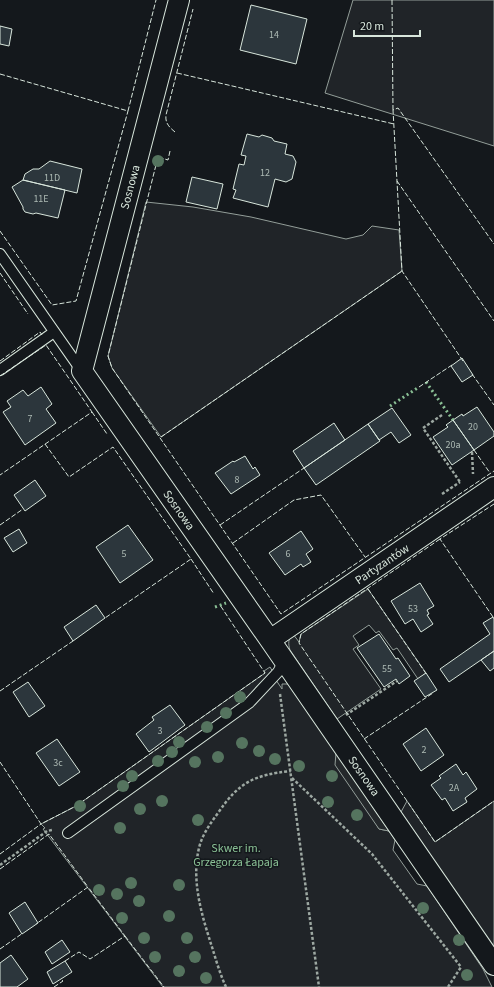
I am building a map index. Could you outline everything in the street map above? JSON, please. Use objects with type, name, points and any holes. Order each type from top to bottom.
[{"type":"street","name":"Sosnowa","points":[[179,0],[82,371],[270,640],[281,667],[329,726],[494,965]]},
{"type":"street","name":"Partyzantów","points":[[270,640],[494,488]]},
{"type":"lane","points":[[0,254],[82,371]]},
{"type":"lane","points":[[0,370],[54,332]]},
{"type":"lane","points":[[68,833],[248,703],[281,667]]},
{"type":"path","points":[[442,415],[423,428],[460,482]]},
{"type":"path","points":[[472,452],[473,474]]},
{"type":"path","points":[[281,667],[291,778],[319,987]]},
{"type":"path","points":[[329,726],[397,681]]},
{"type":"path","points":[[226,987],[202,914],[197,875],[199,848],[211,823],[225,803],[239,788],[268,774],[291,771]]},
{"type":"path","points":[[291,778],[372,854],[461,968],[448,987]]},
{"type":"path","points":[[0,865],[47,831],[60,827],[68,833]]},
{"type":"green space","points":[[353,0],[494,0],[494,146],[325,93]]},
{"type":"green space","points":[[146,202],[193,207],[251,217],[346,239],[363,235],[372,226],[399,230],[402,271],[161,437],[112,368],[108,356]]},
{"type":"green space","points":[[368,589],[426,673],[418,679],[397,648],[393,650],[379,631],[376,633],[369,625],[353,636],[359,645],[353,649],[381,689],[337,719],[290,650],[289,639],[293,634],[299,642],[301,634]]},
{"type":"green space","name":"Skwer im. Grzegorza Łapaja","points":[[270,667],[273,672],[272,674],[282,689],[282,684],[288,684],[336,753],[379,829],[389,831],[395,840],[393,850],[417,884],[427,886],[483,969],[492,987],[163,987],[43,829],[45,828],[41,824],[76,806],[265,673],[264,671]]},
{"type":"green space","points":[[407,801],[435,842],[494,801],[494,948],[401,812]]},
{"type":"shaded area","points":[[336,753],[389,831],[379,829],[335,765]]},
{"type":"building","points":[[251,5],[307,19],[296,64],[240,50]]},
{"type":"building","points":[[0,26],[12,29],[9,46],[0,44]]},
{"type":"building","points":[[247,134],[259,137],[262,135],[272,138],[274,141],[287,144],[285,154],[293,156],[296,162],[292,179],[286,182],[275,179],[268,207],[233,198],[236,190],[233,189],[239,164],[244,165],[246,156],[241,155]]},
{"type":"building","points":[[50,161],[82,169],[77,193],[23,180],[25,174],[33,169],[39,169]]},
{"type":"building","points":[[192,177],[223,184],[217,209],[186,202]]},
{"type":"building","points":[[23,180],[65,190],[58,218],[25,212],[12,187]]},
{"type":"building","points":[[462,358],[473,375],[462,382],[451,366]]},
{"type":"building","points":[[41,387],[52,404],[46,409],[56,423],[25,445],[3,412],[11,407],[7,401],[23,390],[28,396]]},
{"type":"building","points":[[477,407],[494,432],[494,436],[474,450],[453,420],[462,414],[463,416]]},
{"type":"building","points":[[392,408],[411,435],[399,443],[391,432],[379,440],[368,424]]},
{"type":"building","points":[[453,420],[474,450],[452,465],[433,437],[448,427],[446,425]]},
{"type":"building","points":[[334,423],[345,440],[304,468],[293,451]]},
{"type":"building","points":[[368,424],[380,441],[316,485],[304,468]]},
{"type":"building","points":[[245,456],[253,469],[255,467],[260,475],[231,494],[215,473],[233,461],[234,462]]},
{"type":"building","points":[[35,480],[46,496],[25,511],[14,495]]},
{"type":"building","points":[[128,525],[153,560],[120,583],[96,547]]},
{"type":"building","points":[[19,529],[27,543],[13,552],[4,538]]},
{"type":"building","points":[[301,531],[313,549],[306,554],[311,562],[303,567],[301,564],[285,575],[269,553]]},
{"type":"building","points":[[420,583],[434,606],[427,610],[429,614],[427,615],[433,624],[421,632],[413,619],[405,624],[391,601]]},
{"type":"building","points":[[96,605],[105,618],[73,641],[64,627]]},
{"type":"building","points":[[493,617],[494,651],[449,682],[440,669],[490,634],[483,623]]},
{"type":"building","points":[[379,634],[410,676],[399,684],[396,679],[384,687],[357,648]]},
{"type":"building","points":[[494,651],[494,668],[490,671],[481,660]]},
{"type":"building","points":[[426,673],[437,690],[425,697],[414,681]]},
{"type":"building","points":[[28,682],[45,706],[29,717],[13,692]]},
{"type":"building","points":[[170,705],[185,725],[149,752],[136,734],[154,720],[152,717]]},
{"type":"building","points":[[426,728],[444,755],[421,771],[403,744]]},
{"type":"building","points":[[57,739],[80,772],[59,786],[36,753]]},
{"type":"building","points":[[456,764],[463,775],[466,772],[477,789],[465,798],[467,802],[453,811],[445,798],[442,800],[431,785],[441,778],[439,776]]},
{"type":"building","points":[[25,902],[38,923],[22,934],[9,913]]},
{"type":"building","points":[[62,940],[70,952],[52,964],[45,952]]},
{"type":"building","points":[[11,955],[28,979],[17,987],[0,987],[0,963]]},
{"type":"building","points":[[65,961],[72,972],[53,984],[47,972]]},
{"type":"hedge","points":[[426,382],[453,420]]},
{"type":"hedge","points":[[390,406],[419,387]]},
{"type":"hedge","points":[[215,607],[226,603]]},
{"type":"fence","points":[[0,74],[128,111],[156,0]]},
{"type":"fence","points":[[392,0],[393,110]]},
{"type":"fence","points":[[175,132],[168,125],[166,115],[193,9]]},
{"type":"fence","points":[[177,73],[394,124]]},
{"type":"fence","points":[[463,361],[402,271],[393,110],[398,108],[494,244]]},
{"type":"fence","points":[[0,231],[52,305],[76,301],[128,111]]},
{"type":"fence","points":[[170,151],[168,160],[158,157],[108,356],[112,368],[281,614],[494,471]]},
{"type":"fence","points":[[397,181],[494,321]]},
{"type":"fence","points":[[161,437],[402,271]]},
{"type":"fence","points":[[0,273],[28,314]]},
{"type":"fence","points":[[0,361],[40,332],[42,335]]},
{"type":"fence","points":[[0,376],[46,345],[92,412],[0,475]]},
{"type":"fence","points":[[419,387],[452,365]]},
{"type":"fence","points":[[472,374],[494,405]]},
{"type":"fence","points":[[92,412],[107,434]]},
{"type":"fence","points":[[45,444],[69,477],[113,447],[191,559],[105,618]]},
{"type":"fence","points":[[474,450],[490,473]]},
{"type":"fence","points":[[220,525],[304,468]]},
{"type":"fence","points":[[233,543],[294,500],[321,495],[365,557]]},
{"type":"fence","points":[[493,617],[440,539],[494,504]]},
{"type":"fence","points":[[0,525],[23,509]]},
{"type":"fence","points":[[440,539],[301,634],[299,643],[435,842],[494,801]]},
{"type":"fence","points":[[191,559],[214,594]]},
{"type":"fence","points":[[368,589],[427,675]]},
{"type":"fence","points":[[0,762],[41,824],[76,806],[265,673],[220,605]]},
{"type":"fence","points":[[0,691],[73,641]]},
{"type":"fence","points":[[364,739],[433,693]]},
{"type":"fence","points":[[0,854],[41,824]]},
{"type":"fence","points":[[0,869],[49,834],[88,887],[36,924]]},
{"type":"fence","points":[[65,961],[79,952],[90,959],[125,936],[88,887]]},
{"type":"fence","points":[[0,949],[23,933]]},
{"type":"fence","points":[[125,936],[164,987]]},
{"type":"fence","points":[[54,987],[63,981],[61,979]]}]
